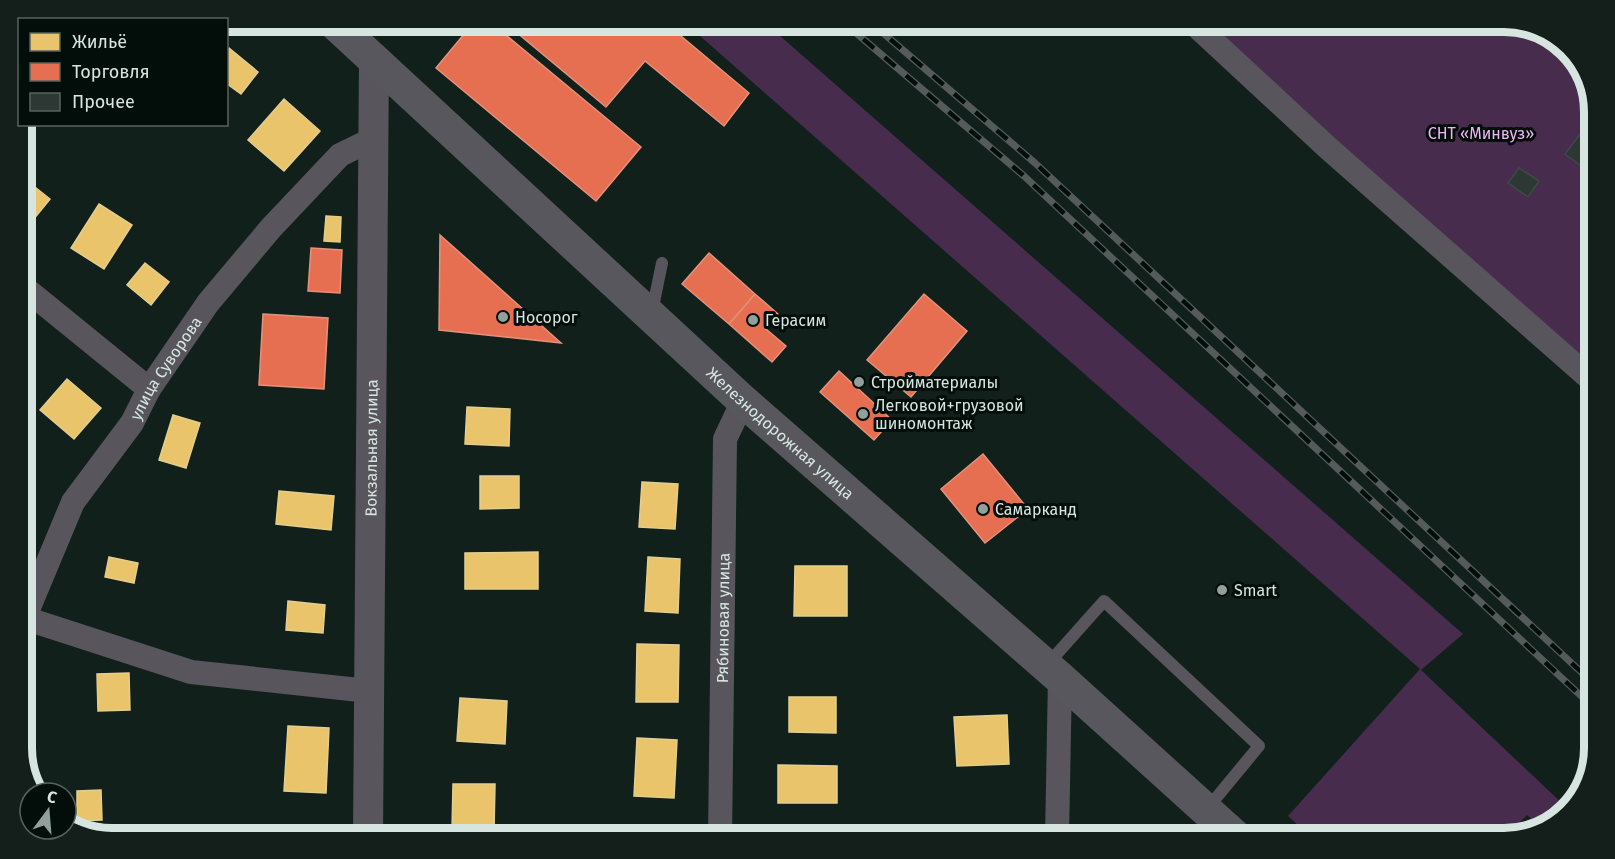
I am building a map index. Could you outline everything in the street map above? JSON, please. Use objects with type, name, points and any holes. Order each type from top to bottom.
[{"type":"main road","name":"Железнодорожная улица","points":[[344,32],[743,401],[1053,672],[1226,828]]},
{"type":"street","points":[[1203,32],[1328,148],[1583,373]]},
{"type":"street","name":"Вокзальная улица","points":[[368,828],[374,58]]},
{"type":"street","name":"улица Суворова","points":[[32,596],[73,502],[132,423],[149,388],[208,303],[271,228],[340,155],[373,139]]},
{"type":"street","points":[[32,294],[149,388]]},
{"type":"street","name":"Рябиновая улица","points":[[720,828],[725,439],[743,401]]},
{"type":"street","points":[[32,620],[190,672],[369,691]]},
{"type":"street","points":[[1053,672],[1057,828]]},
{"type":"lane","points":[[651,316],[663,263]]},
{"type":"lane","points":[[1053,672],[1104,601],[1259,746],[1206,810]]},
{"type":"green space","points":[[696,32],[776,32],[1463,634],[1421,670],[1561,803],[1539,819],[1534,821],[1527,815],[1516,826],[1504,828],[1301,828],[1288,816],[1420,669]]},
{"type":"green space","name":"СНТ «Минвуз»","points":[[1203,32],[1504,32],[1529,36],[1556,51],[1575,76],[1583,106],[1583,373]]},
{"type":"building: Жильё","points":[[228,49],[258,72],[241,94],[228,84]]},
{"type":"building: Жильё","points":[[284,99],[320,131],[284,171],[248,140]]},
{"type":"building: Жильё","points":[[32,185],[50,199],[32,219]]},
{"type":"building: Жильё","points":[[99,204],[132,225],[104,269],[71,248]]},
{"type":"building: Жильё","points":[[326,216],[341,217],[340,242],[324,241]]},
{"type":"building: Жильё","points":[[145,263],[169,282],[151,305],[127,285]]},
{"type":"building: Жильё","points":[[67,379],[101,408],[74,439],[40,410]]},
{"type":"building: Жильё","points":[[467,407],[510,409],[509,446],[465,444]]},
{"type":"building: Жильё","points":[[173,415],[200,423],[186,468],[159,460]]},
{"type":"building: Жильё","points":[[480,476],[519,476],[519,508],[480,509]]},
{"type":"building: Жильё","points":[[642,482],[678,484],[675,529],[639,527]]},
{"type":"building: Жильё","points":[[279,491],[334,496],[331,530],[276,524]]},
{"type":"building: Жильё","points":[[538,552],[538,589],[465,589],[465,553]]},
{"type":"building: Жильё","points":[[109,557],[138,563],[134,583],[105,577]]},
{"type":"building: Жильё","points":[[648,557],[680,559],[678,613],[645,611]]},
{"type":"building: Жильё","points":[[795,566],[847,566],[847,616],[794,616]]},
{"type":"building: Жильё","points":[[288,601],[325,605],[323,633],[286,630]]},
{"type":"building: Жильё","points":[[637,644],[679,645],[678,702],[636,702]]},
{"type":"building: Жильё","points":[[129,673],[130,710],[98,711],[97,674]]},
{"type":"building: Жильё","points":[[789,697],[836,697],[836,733],[789,732]]},
{"type":"building: Жильё","points":[[460,698],[507,701],[505,744],[457,741]]},
{"type":"building: Жильё","points":[[1007,715],[1009,764],[957,766],[954,717]]},
{"type":"building: Жильё","points":[[288,726],[329,728],[326,793],[284,791]]},
{"type":"building: Жильё","points":[[637,738],[677,740],[674,798],[634,796]]},
{"type":"building: Жильё","points":[[778,765],[837,766],[837,803],[778,803]]},
{"type":"building: Жильё","points":[[453,784],[495,784],[494,828],[452,828]]},
{"type":"building: Жильё","points":[[101,790],[102,820],[78,820],[78,791]]},
{"type":"building: Торговля","points":[[466,32],[502,32],[641,147],[596,201],[436,68]]},
{"type":"building: Торговля","points":[[516,32],[676,32],[749,93],[724,126],[645,61],[606,107]]},
{"type":"building: Торговля","points":[[440,235],[561,343],[439,330]]},
{"type":"building: Торговля","points":[[311,248],[342,250],[340,293],[308,291]]},
{"type":"building: Торговля","points":[[709,253],[755,294],[729,324],[682,284]]},
{"type":"building: Торговля","points":[[755,294],[778,314],[766,329],[786,346],[772,362],[729,324]]},
{"type":"building: Торговля","points":[[924,294],[967,331],[911,397],[867,360]]},
{"type":"building: Торговля","points":[[263,314],[328,318],[324,389],[259,385]]},
{"type":"building: Торговля","points":[[839,371],[892,420],[874,440],[820,392]]},
{"type":"building: Торговля","points":[[983,454],[1028,509],[985,543],[941,489]]},
{"type":"building: Прочее","points":[[1583,130],[1583,161],[1580,165],[1565,154]]},
{"type":"building: Прочее","points":[[1519,168],[1539,181],[1528,197],[1508,183]]},
{"type":"railway","points":[[855,32],[1024,176],[1584,699]]},
{"type":"railway","points":[[882,32],[1035,163],[1584,675]]},
{"type":"place","name":"Носорог","points":[[503,317]]},
{"type":"place","name":"Герасим","points":[[753,320]]},
{"type":"place","name":"Стройматериалы","points":[[859,382]]},
{"type":"place","name":"Легковой+грузовой шиномонтаж","points":[[863,414]]},
{"type":"place","name":"Самарканд","points":[[983,509]]},
{"type":"place","name":"Smart","points":[[1222,590]]}]
